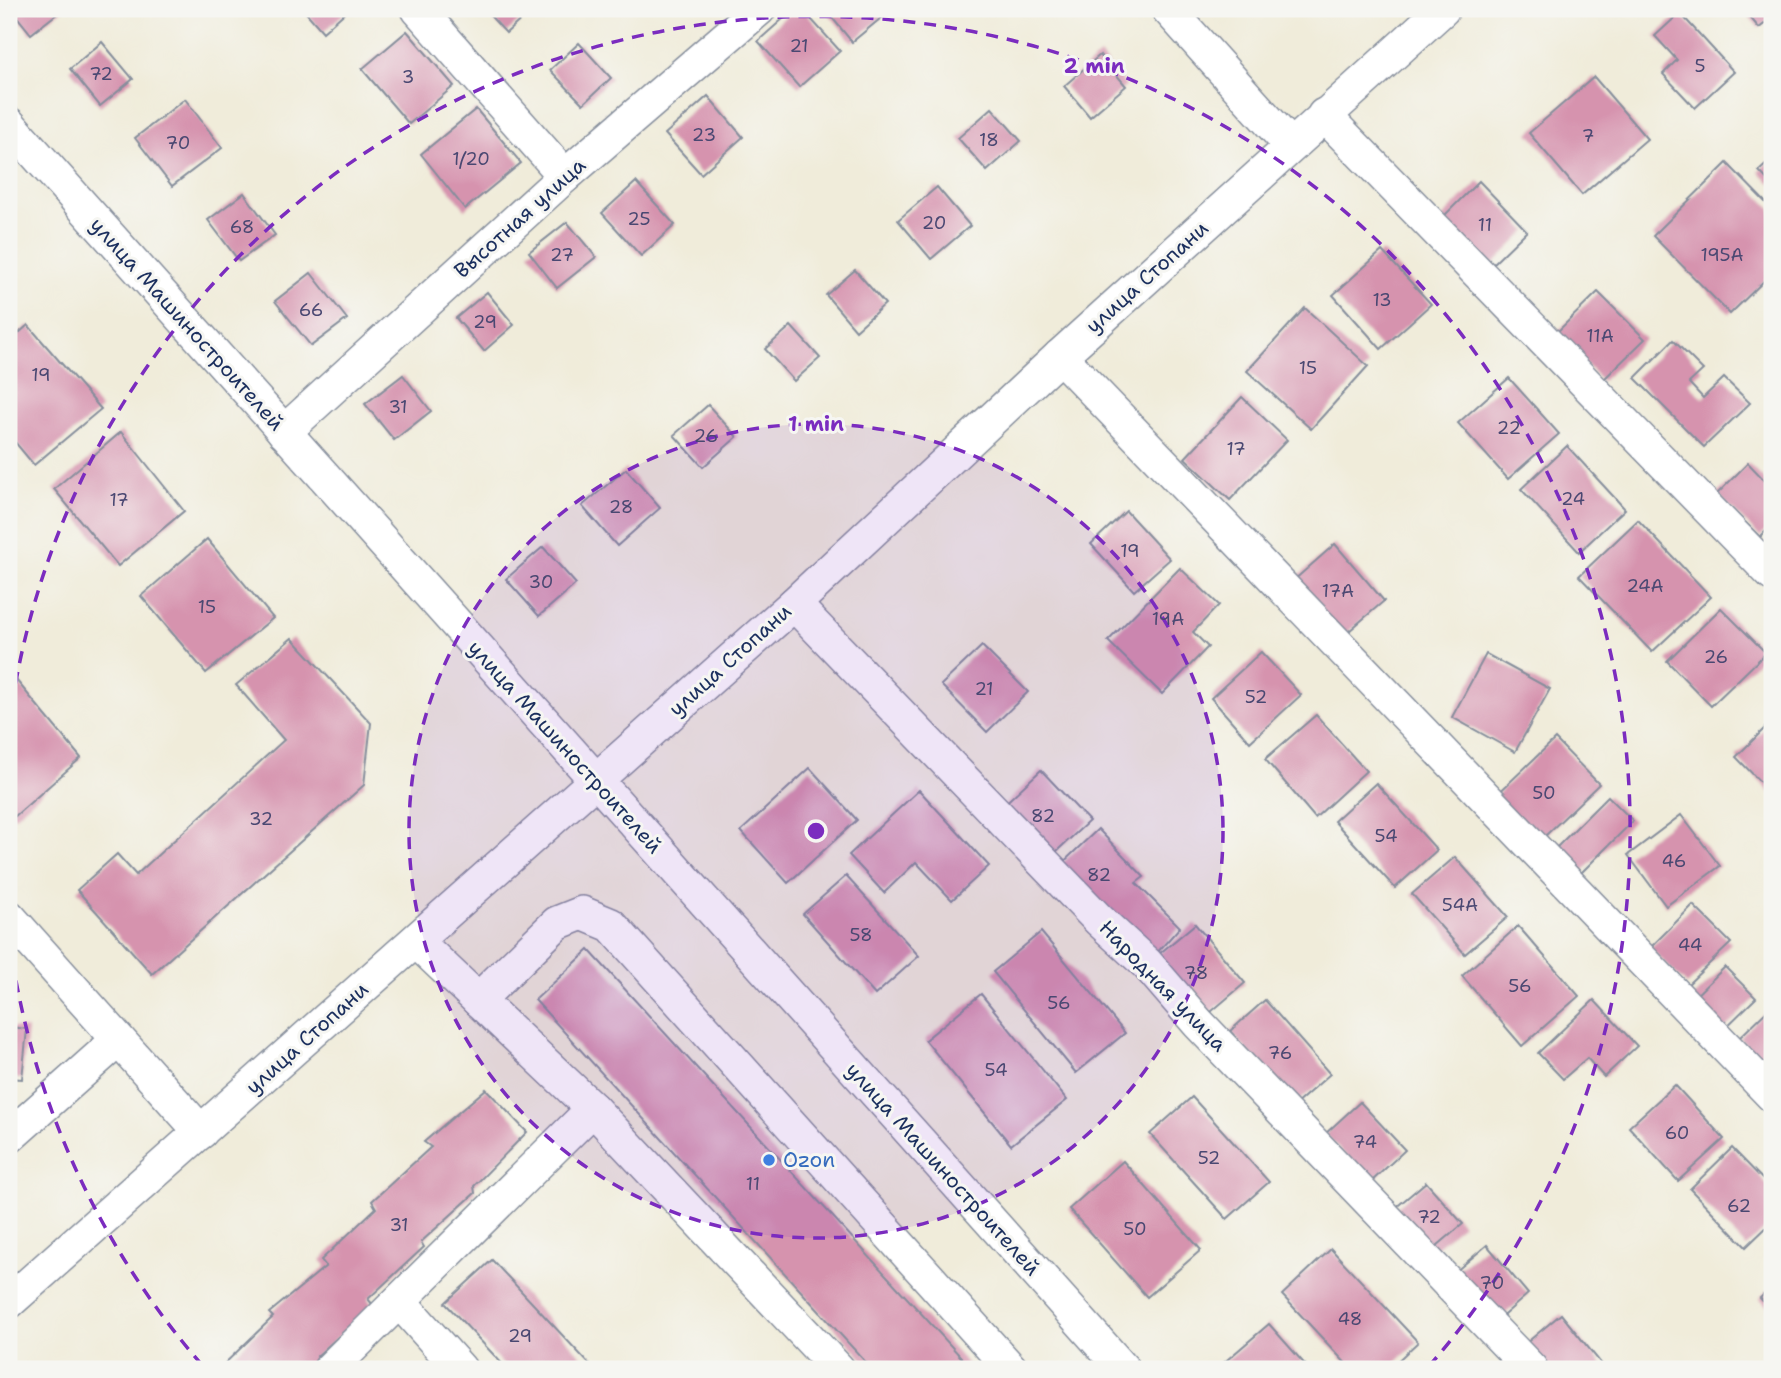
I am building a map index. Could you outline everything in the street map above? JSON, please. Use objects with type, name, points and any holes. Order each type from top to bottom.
[{"type":"street","points":[[418,9],[565,176]]},
{"type":"street","name":"Высотная улица","points":[[284,432],[565,176],[759,9]]},
{"type":"street","points":[[1168,9],[1291,146]]},
{"type":"street","name":"улица Стопани","points":[[9,1302],[794,604],[1060,356],[1443,9]]},
{"type":"street","points":[[1324,116],[1772,574]]},
{"type":"street","name":"улица Машиностроителей","points":[[9,124],[1123,1369]]},
{"type":"street","points":[[1060,356],[1772,1096]]},
{"type":"street","name":"Народная улица","points":[[794,604],[997,811],[1090,911],[1147,964],[1198,1023],[1531,1369]]},
{"type":"street","points":[[478,1000],[556,923],[582,913],[611,925],[1011,1369]]},
{"type":"street","points":[[9,917],[201,1132]]},
{"type":"street","points":[[416,941],[593,1108],[838,1369]]},
{"type":"street","points":[[9,1137],[118,1040]]},
{"type":"street","points":[[330,1369],[593,1108]]},
{"type":"street","points":[[400,1302],[460,1369]]},
{"type":"building","points":[[11,9],[63,9],[31,34]]},
{"type":"building","points":[[303,9],[349,9],[323,32]]},
{"type":"building","points":[[484,9],[533,9],[506,33]]},
{"type":"building","points":[[794,9],[802,9],[840,51],[799,87],[758,41]]},
{"type":"building","points":[[825,9],[892,9],[852,42]]},
{"type":"building","points":[[1743,9],[1772,9],[1772,18],[1759,28]]},
{"type":"building","points":[[1680,13],[1734,72],[1695,108],[1663,74],[1677,60],[1655,36]]},
{"type":"building","points":[[407,31],[454,86],[409,124],[362,69]]},
{"type":"building","points":[[102,42],[133,79],[100,106],[70,69]]},
{"type":"building","points":[[579,43],[611,78],[583,104],[550,70]]},
{"type":"building","points":[[1100,55],[1126,86],[1090,117],[1064,86]]},
{"type":"building","points":[[1594,77],[1647,139],[1582,195],[1529,133]]},
{"type":"building","points":[[708,96],[743,137],[701,174],[665,134]]},
{"type":"building","points":[[185,99],[222,148],[172,186],[135,138]]},
{"type":"building","points":[[992,108],[1021,141],[987,171],[958,138]]},
{"type":"building","points":[[476,109],[521,163],[465,209],[421,154]]},
{"type":"building","points":[[1772,159],[1772,185],[1759,171]]},
{"type":"building","points":[[1727,163],[1772,209],[1772,273],[1730,314],[1653,236]]},
{"type":"building","points":[[1479,181],[1527,231],[1490,267],[1442,218]]},
{"type":"building","points":[[636,182],[675,225],[641,256],[602,213]]},
{"type":"building","points":[[937,187],[970,226],[931,259],[898,220]]},
{"type":"building","points":[[244,193],[275,235],[239,261],[208,220]]},
{"type":"building","points":[[567,222],[596,257],[557,288],[529,252]]},
{"type":"building","points":[[1382,251],[1431,304],[1381,349],[1333,295]]},
{"type":"building","points":[[855,270],[885,304],[856,330],[826,295]]},
{"type":"building","points":[[311,273],[347,319],[311,346],[275,301]]},
{"type":"building","points":[[487,292],[514,325],[484,351],[456,318]]},
{"type":"building","points":[[1598,292],[1645,339],[1602,381],[1556,333]]},
{"type":"building","points":[[1305,308],[1368,366],[1311,429],[1247,371]]},
{"type":"building","points":[[28,325],[101,409],[34,465],[9,435],[9,342]]},
{"type":"building","points":[[791,326],[820,358],[794,381],[765,349]]},
{"type":"building","points":[[1673,340],[1703,370],[1689,383],[1703,398],[1724,378],[1750,403],[1704,447],[1635,378]]},
{"type":"building","points":[[403,375],[431,411],[394,440],[365,404]]},
{"type":"building","points":[[1509,378],[1559,434],[1508,479],[1458,423]]},
{"type":"building","points":[[1242,397],[1287,440],[1230,500],[1185,458]]},
{"type":"building","points":[[708,405],[737,437],[703,467],[674,435]]},
{"type":"building","points":[[121,432],[184,511],[118,566],[54,489]]},
{"type":"building","points":[[1567,446],[1625,509],[1579,552],[1521,489]]},
{"type":"building","points":[[1748,463],[1772,488],[1772,525],[1760,537],[1717,494]]},
{"type":"building","points":[[626,469],[660,508],[617,546],[582,506]]},
{"type":"building","points":[[1126,511],[1170,559],[1134,591],[1091,544]]},
{"type":"building","points":[[1638,520],[1711,597],[1652,652],[1579,576]]},
{"type":"building","points":[[207,539],[273,618],[206,673],[141,596]]},
{"type":"building","points":[[1335,544],[1384,601],[1342,637],[1293,581]]},
{"type":"building","points":[[543,547],[576,584],[539,616],[506,579]]},
{"type":"building","points":[[1180,568],[1219,605],[1193,632],[1208,647],[1162,694],[1108,641]]},
{"type":"building","points":[[1721,608],[1766,653],[1711,706],[1667,661]]},
{"type":"building","points":[[292,638],[371,723],[364,785],[152,974],[77,890],[117,854],[136,875],[284,740],[236,685]]},
{"type":"building","points":[[982,646],[1028,692],[987,732],[941,685]]},
{"type":"building","points":[[1261,652],[1301,695],[1250,742],[1211,698]]},
{"type":"building","points":[[1486,654],[1550,689],[1515,752],[1452,717]]},
{"type":"building","points":[[16,680],[81,758],[14,817],[9,810],[9,687]]},
{"type":"building","points":[[1316,715],[1366,771],[1315,818],[1265,759]]},
{"type":"building","points":[[1772,721],[1772,794],[1736,757]]},
{"type":"building","points":[[1555,739],[1599,784],[1544,837],[1489,802]]},
{"type":"building","points":[[810,768],[857,820],[788,883],[741,831]]},
{"type":"building","points":[[1041,770],[1089,821],[1045,862],[997,811]]},
{"type":"building","points":[[1376,783],[1437,850],[1395,888],[1334,821]]},
{"type":"building","points":[[919,790],[989,866],[952,900],[916,862],[884,893],[849,855]]},
{"type":"building","points":[[1608,796],[1633,821],[1580,874],[1555,849]]},
{"type":"building","points":[[1681,815],[1720,866],[1666,906],[1628,855]]},
{"type":"building","points":[[1098,829],[1144,877],[1136,883],[1180,927],[1147,964],[1195,924],[1245,983],[1198,1023],[1053,872]]},
{"type":"building","points":[[1455,857],[1508,917],[1465,954],[1412,894]]},
{"type":"building","points":[[846,876],[919,956],[875,995],[803,914]]},
{"type":"building","points":[[1693,905],[1731,943],[1687,985],[1650,948]]},
{"type":"building","points":[[1518,926],[1579,996],[1522,1046],[1462,976]]},
{"type":"building","points":[[1041,932],[1125,1033],[1076,1073],[993,972]]},
{"type":"building","points":[[589,950],[972,1369],[872,1369],[535,1000]]},
{"type":"building","points":[[1725,967],[1756,998],[1716,1037],[1685,1006]]},
{"type":"building","points":[[981,994],[1067,1100],[1011,1145],[925,1040]]},
{"type":"building","points":[[1265,1000],[1330,1074],[1295,1105],[1230,1031]]},
{"type":"building","points":[[1594,1000],[1637,1046],[1604,1077],[1587,1058],[1563,1079],[1538,1053]]},
{"type":"building","points":[[1772,1006],[1772,1071],[1739,1038]]},
{"type":"building","points":[[9,1027],[27,1029],[22,1079],[9,1078]]},
{"type":"building","points":[[1675,1085],[1724,1139],[1678,1181],[1629,1127]]},
{"type":"building","points":[[486,1089],[527,1132],[474,1186],[475,1193],[421,1242],[424,1247],[368,1299],[373,1305],[317,1356],[319,1362],[311,1369],[219,1369],[273,1317],[269,1313],[326,1266],[321,1260],[376,1208],[372,1201],[431,1147],[424,1142]]},
{"type":"building","points":[[1192,1097],[1269,1182],[1227,1219],[1150,1134]]},
{"type":"building","points":[[1360,1102],[1405,1150],[1371,1182],[1325,1134]]},
{"type":"building","points":[[1732,1148],[1772,1189],[1772,1222],[1746,1247],[1690,1189]]},
{"type":"building","points":[[1123,1161],[1201,1250],[1147,1297],[1069,1209]]},
{"type":"building","points":[[1426,1182],[1463,1224],[1431,1251],[1394,1209]]},
{"type":"building","points":[[1487,1245],[1528,1294],[1497,1321],[1455,1272]]},
{"type":"building","points":[[1331,1249],[1418,1342],[1389,1369],[1351,1369],[1282,1295]]},
{"type":"building","points":[[492,1260],[594,1369],[507,1369],[445,1303]]},
{"type":"building","points":[[1772,1287],[1772,1312],[1760,1298]]},
{"type":"building","points":[[1561,1314],[1604,1367],[1536,1369],[1519,1349]]},
{"type":"building","points":[[1269,1324],[1309,1369],[1222,1369],[1220,1366]]},
{"type":"place","name":"Ozon","points":[[769,1160]]}]
